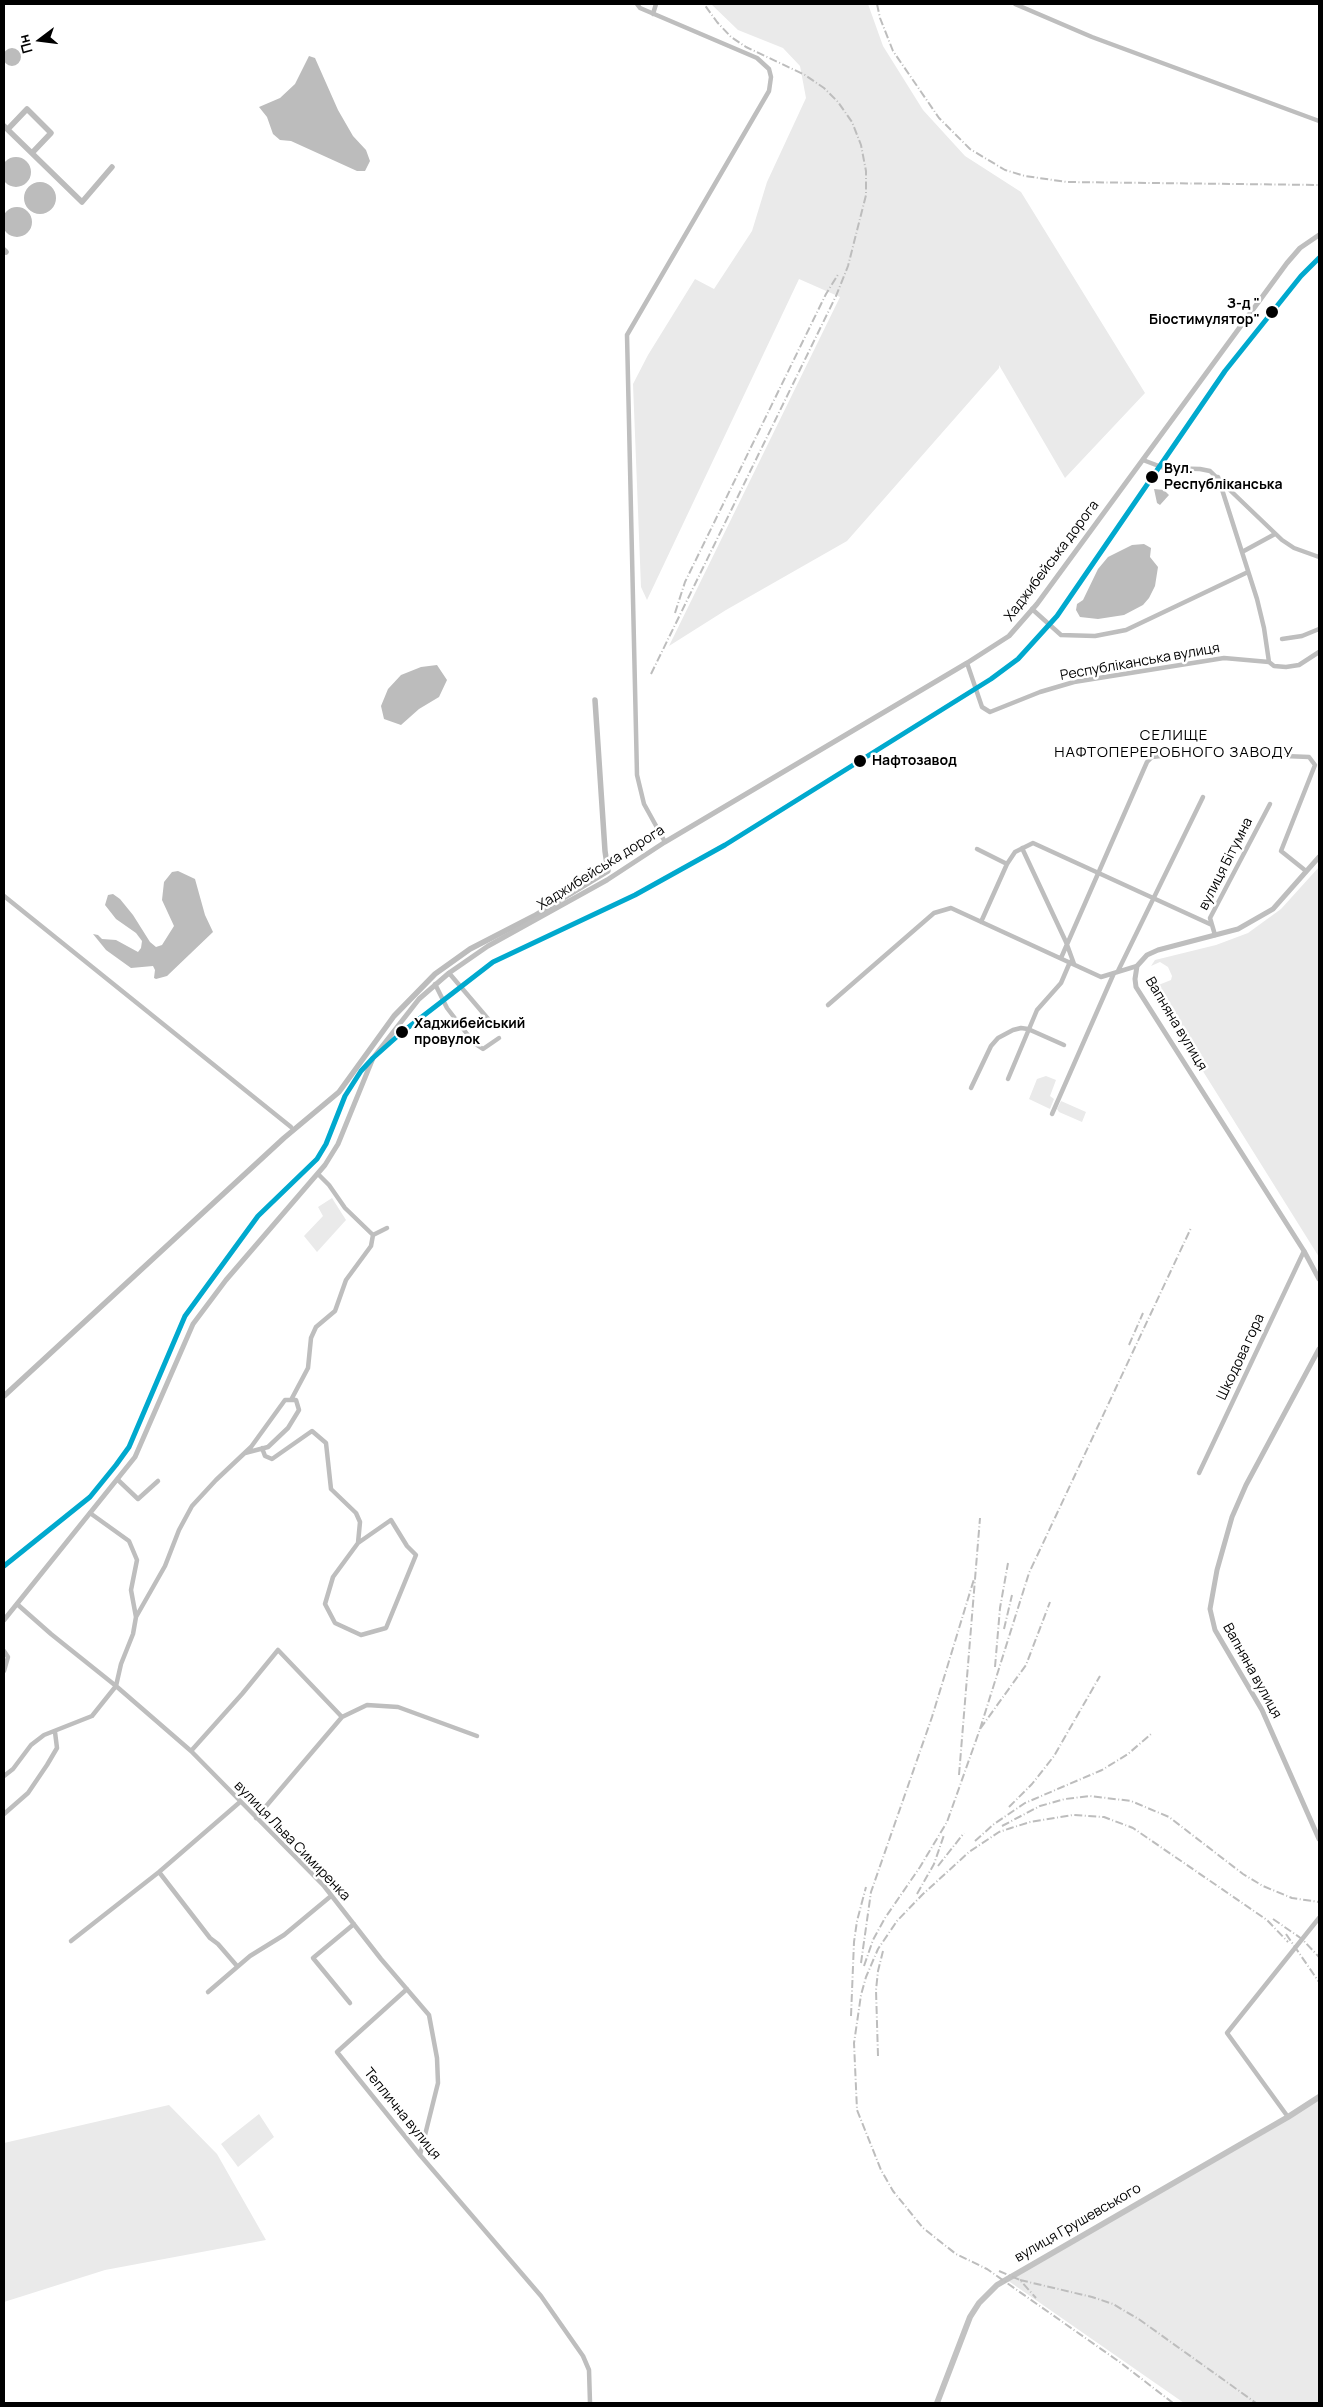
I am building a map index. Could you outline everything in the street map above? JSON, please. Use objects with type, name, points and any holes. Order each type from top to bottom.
[{"type":"main road","name":"вулиця Грушевського","points":[[937,2403],[970,2317],[979,2303],[997,2285],[1288,2117],[1319,2097]]},
{"type":"street","points":[[637,4],[640,8],[653,14],[757,58],[769,69],[771,77],[769,91],[627,336],[637,775],[649,817],[665,842]]},
{"type":"street","points":[[653,14],[656,4]]},
{"type":"street","points":[[1015,4],[1092,37],[1319,121]]},
{"type":"street","name":"Хаджибейська дорога","points":[[4,1620],[118,1480],[143,1443],[193,1324],[226,1280],[318,1174],[338,1144],[379,1048],[419,999],[435,984],[488,946],[607,880],[665,842],[967,663],[1009,636],[1032,610],[1287,263],[1300,248],[1319,235]]},
{"type":"street","points":[[1143,460],[1171,469],[1205,470],[1218,477],[1275,534],[1294,548],[1319,557]]},
{"type":"street","points":[[1218,477],[1264,628],[1268,662]]},
{"type":"street","points":[[1242,552],[1275,534]]},
{"type":"street","points":[[1032,610],[1061,635],[1095,636],[1126,630],[1248,572]]},
{"type":"street","points":[[1282,639],[1302,636],[1319,629]]},
{"type":"street","name":"Республіканська вулиця","points":[[967,663],[982,707],[990,712],[1040,692],[1074,682],[1224,658],[1268,662],[1274,666],[1286,668],[1299,665],[1319,652]]},
{"type":"street","points":[[1061,958],[1066,942],[1147,762],[1152,757],[1178,754]]},
{"type":"street","points":[[1236,754],[1310,757],[1315,765],[1280,851],[1306,871]]},
{"type":"street","points":[[1052,1114],[1116,972],[1202,797]]},
{"type":"street","name":"вулиця Бітумна","points":[[1215,935],[1210,918],[1270,804]]},
{"type":"street","points":[[981,922],[1007,864],[1015,852],[1033,843],[1212,925]]},
{"type":"street","points":[[1008,1079],[1037,1010],[1061,983],[1072,963],[1066,942],[1022,848]]},
{"type":"street","points":[[977,849],[1007,864]]},
{"type":"street","name":"Вапняна вулиця","points":[[1319,857],[1272,908],[1238,929],[1158,950],[1141,960],[1137,966],[1135,979],[1136,987],[1304,1251],[1319,1279]]},
{"type":"street","points":[[4,896],[291,1127]]},
{"type":"street","points":[[828,1005],[934,913],[951,908],[1101,977],[1137,966]]},
{"type":"street","points":[[449,974],[489,1020]]},
{"type":"street","points":[[435,984],[447,1008],[474,1043],[483,1049],[499,1038]]},
{"type":"street","points":[[971,1088],[991,1046],[998,1038],[1021,1028],[1028,1029],[1064,1045]]},
{"type":"street","points":[[318,1174],[329,1185],[345,1208],[373,1235]]},
{"type":"street","points":[[373,1235],[386,1228]]},
{"type":"street","points":[[291,1400],[308,1368],[311,1338],[316,1327],[336,1310],[346,1280],[371,1246],[373,1235]]},
{"type":"street","name":"Шкодова гора","points":[[1199,1473],[1304,1251]]},
{"type":"street","name":"Вапняна вулиця","points":[[1319,1349],[1246,1485],[1232,1517],[1217,1570],[1210,1609],[1215,1630],[1262,1710],[1319,1838]]},
{"type":"street","points":[[4,1776],[13,1769],[31,1745],[44,1735],[92,1716],[116,1686],[121,1664],[133,1634],[136,1617],[165,1566],[179,1530],[192,1506],[245,1453],[285,1400],[296,1400],[299,1410],[288,1428],[268,1447],[245,1453]]},
{"type":"street","points":[[262,1448],[265,1456],[272,1459],[312,1431],[326,1444],[331,1489],[356,1513],[360,1522],[358,1543],[333,1577],[325,1604],[335,1623],[361,1635],[386,1628],[416,1554],[407,1546],[391,1520],[358,1543]]},
{"type":"street","points":[[118,1480],[138,1499],[158,1481]]},
{"type":"street","points":[[90,1513],[129,1541],[134,1549],[137,1560],[131,1590],[136,1617]]},
{"type":"street","name":"вулиця Льва Симиренка","points":[[17,1604],[191,1751],[331,1896],[429,2015],[438,2058],[438,2083],[420,2155]]},
{"type":"street","points":[[191,1751],[278,1650],[342,1717]]},
{"type":"street","points":[[4,1651],[8,1657],[4,1671]]},
{"type":"street","points":[[256,1818],[342,1717],[367,1705],[398,1707],[477,1736]]},
{"type":"street","points":[[4,1814],[28,1793],[47,1765],[57,1748],[54,1732]]},
{"type":"street","points":[[71,1941],[159,1872],[240,1802]]},
{"type":"street","points":[[159,1872],[210,1938],[218,1944],[237,1966]]},
{"type":"street","points":[[208,1992],[237,1966],[284,1935],[331,1896]]},
{"type":"street","points":[[1288,2117],[1227,2033],[1319,1918]]},
{"type":"street","points":[[350,2004],[313,1958],[354,1924]]},
{"type":"street","name":"Теплична вулиця","points":[[407,1989],[337,2052],[420,2155],[533,2286],[584,2356],[589,2370],[590,2403]]},
{"type":"shaded area","points":[[711,4],[868,4],[883,46],[923,110],[965,156],[1021,192],[1145,393],[1065,478],[999,365],[999,368],[847,541],[726,610],[669,646],[840,297],[799,279],[647,600],[641,587],[633,384],[648,355],[695,279],[714,289],[752,231],[767,182],[806,98],[800,66],[783,48],[738,30]]},
{"type":"shaded area","points":[[12,48],[18,51],[21,57],[18,63],[12,66],[6,63],[3,57],[6,51]]},
{"type":"shaded area","points":[[309,56],[315,58],[338,110],[353,136],[366,150],[370,161],[365,171],[357,171],[291,141],[280,140],[273,134],[267,117],[259,107],[280,98],[295,84]]},
{"type":"shaded area","points":[[16,157],[27,161],[31,172],[27,183],[16,187],[5,183],[1,172],[5,161]]},
{"type":"shaded area","points":[[40,182],[46,183],[51,187],[55,192],[55,204],[51,209],[46,213],[40,214],[34,213],[29,209],[25,204],[24,198],[25,192],[29,187],[34,183]]},
{"type":"shaded area","points":[[17,207],[28,211],[32,222],[28,233],[17,237],[6,233],[2,222],[6,211]]},
{"type":"shaded area","points":[[1154,489],[1164,490],[1169,495],[1160,505],[1157,503]]},
{"type":"shaded area","points":[[1144,544],[1151,548],[1150,557],[1158,567],[1155,586],[1143,605],[1124,615],[1098,619],[1080,617],[1076,610],[1077,604],[1083,600],[1098,569],[1108,557],[1132,545]]},
{"type":"shaded area","points":[[437,665],[447,680],[439,697],[419,709],[401,725],[384,719],[381,706],[388,689],[401,675],[421,667]]},
{"type":"shaded area","points":[[1319,867],[1319,1257],[1151,988],[1171,980],[1172,976],[1168,967],[1160,962],[1151,966],[1155,960],[1216,945],[1248,933],[1281,909]]},
{"type":"shaded area","points":[[178,871],[195,879],[205,915],[213,932],[167,976],[156,979],[154,978],[155,970],[153,966],[131,968],[106,950],[93,934],[98,935],[102,939],[116,940],[138,952],[141,948],[142,941],[136,933],[116,919],[105,905],[108,895],[113,894],[120,899],[133,915],[150,942],[156,947],[162,945],[174,926],[162,900],[164,882],[172,872]]},
{"type":"shaded area","points":[[1046,1076],[1056,1080],[1050,1096],[1054,1099],[1050,1109],[1029,1099],[1037,1079]]},
{"type":"shaded area","points":[[1061,1101],[1086,1112],[1082,1122],[1059,1112],[1057,1109]]},
{"type":"shaded area","points":[[332,1198],[346,1220],[317,1252],[304,1236],[323,1216],[318,1207]]},
{"type":"shaded area","points":[[1319,2099],[1319,2403],[1184,2403],[1007,2280]]},
{"type":"shaded area","points":[[169,2105],[217,2154],[266,2240],[105,2270],[4,2302],[4,2143]]},
{"type":"shaded area","points":[[259,2114],[274,2137],[238,2167],[221,2144]]},
{"type":"waterway","points":[[8,129],[27,109],[51,133],[32,153]]},
{"type":"waterway","points":[[4,126],[82,202],[112,167]]},
{"type":"waterway","points":[[4,1396],[284,1138],[339,1092],[394,1016],[435,974],[470,949],[534,916],[608,871],[595,700]]},
{"type":"railway","points":[[651,674],[836,296],[848,266],[866,195],[866,171],[861,145],[852,122],[838,102],[824,88],[805,75],[746,47],[731,37],[704,4]]},
{"type":"railway","points":[[877,4],[880,18],[893,51],[939,118],[970,149],[1005,170],[1025,176],[1067,182],[1319,185]]},
{"type":"railway","points":[[675,613],[685,582],[826,294],[839,273]]},
{"type":"railway","points":[[980,1729],[1029,1573],[1191,1228]]},
{"type":"railway","points":[[1129,1345],[1143,1313]]},
{"type":"railway","points":[[959,1775],[980,1518]]},
{"type":"railway","points":[[995,1667],[1000,1608],[1008,1563]]},
{"type":"railway","points":[[861,1963],[871,1892],[932,1717],[974,1579]]},
{"type":"railway","points":[[1004,1629],[1012,1595]]},
{"type":"railway","points":[[864,1966],[873,1940],[885,1918],[920,1867],[947,1822],[980,1729],[1026,1665],[1050,1602]]},
{"type":"railway","points":[[1009,1807],[1032,1784],[1054,1756],[1100,1676]]},
{"type":"railway","points":[[975,1841],[994,1824],[1025,1803],[1102,1770],[1128,1754],[1151,1734]]},
{"type":"railway","points":[[1002,1826],[1040,1806],[1065,1799],[1090,1796],[1131,1801],[1169,1817],[1243,1874],[1263,1886],[1292,1898],[1319,1902]]},
{"type":"railway","points":[[1173,2403],[1121,2363],[987,2269],[956,2254],[923,2228],[893,2191],[881,2170],[857,2110],[854,2043],[861,1995],[866,1977],[878,1949],[897,1921],[969,1852],[999,1832],[1030,1822],[1073,1815],[1104,1817],[1133,1828],[1267,1920],[1288,1942]]},
{"type":"railway","points":[[938,1866],[964,1833]]},
{"type":"railway","points":[[917,1894],[934,1864],[944,1835]]},
{"type":"railway","points":[[851,2016],[854,1942],[857,1921],[866,1887]]},
{"type":"railway","points":[[1273,1919],[1302,1939],[1319,1957]]},
{"type":"railway","points":[[1286,1934],[1319,1982]]},
{"type":"railway","points":[[878,2056],[876,1990],[883,1951]]},
{"type":"railway","points":[[999,2271],[1020,2280],[1036,2298]]},
{"type":"railway","points":[[1020,2280],[1092,2297],[1113,2304],[1140,2320],[1256,2403]]},
{"type":"transit line","points":[[4,1566],[90,1497],[116,1465],[129,1447],[185,1316],[258,1216],[317,1159],[326,1144],[345,1096],[361,1071],[373,1058],[401,1033],[493,962],[635,895],[725,845],[991,679],[1018,659],[1057,616],[1225,371],[1301,276],[1319,258]]},
{"type":"place","name":"З-д \" Біостимулятор\"","points":[[1272,312]]},
{"type":"place","name":"Вул. Республіканська","points":[[1152,477]]},
{"type":"place","name":"Нафтозавод","points":[[860,761]]},
{"type":"place","name":"Хаджибейський провулок","points":[[402,1032]]},
{"type":"district","name":"СЕЛИЩЕ НАФТОПЕРЕРОБНОГО ЗАВОДУ","points":[[1174,744]]}]
